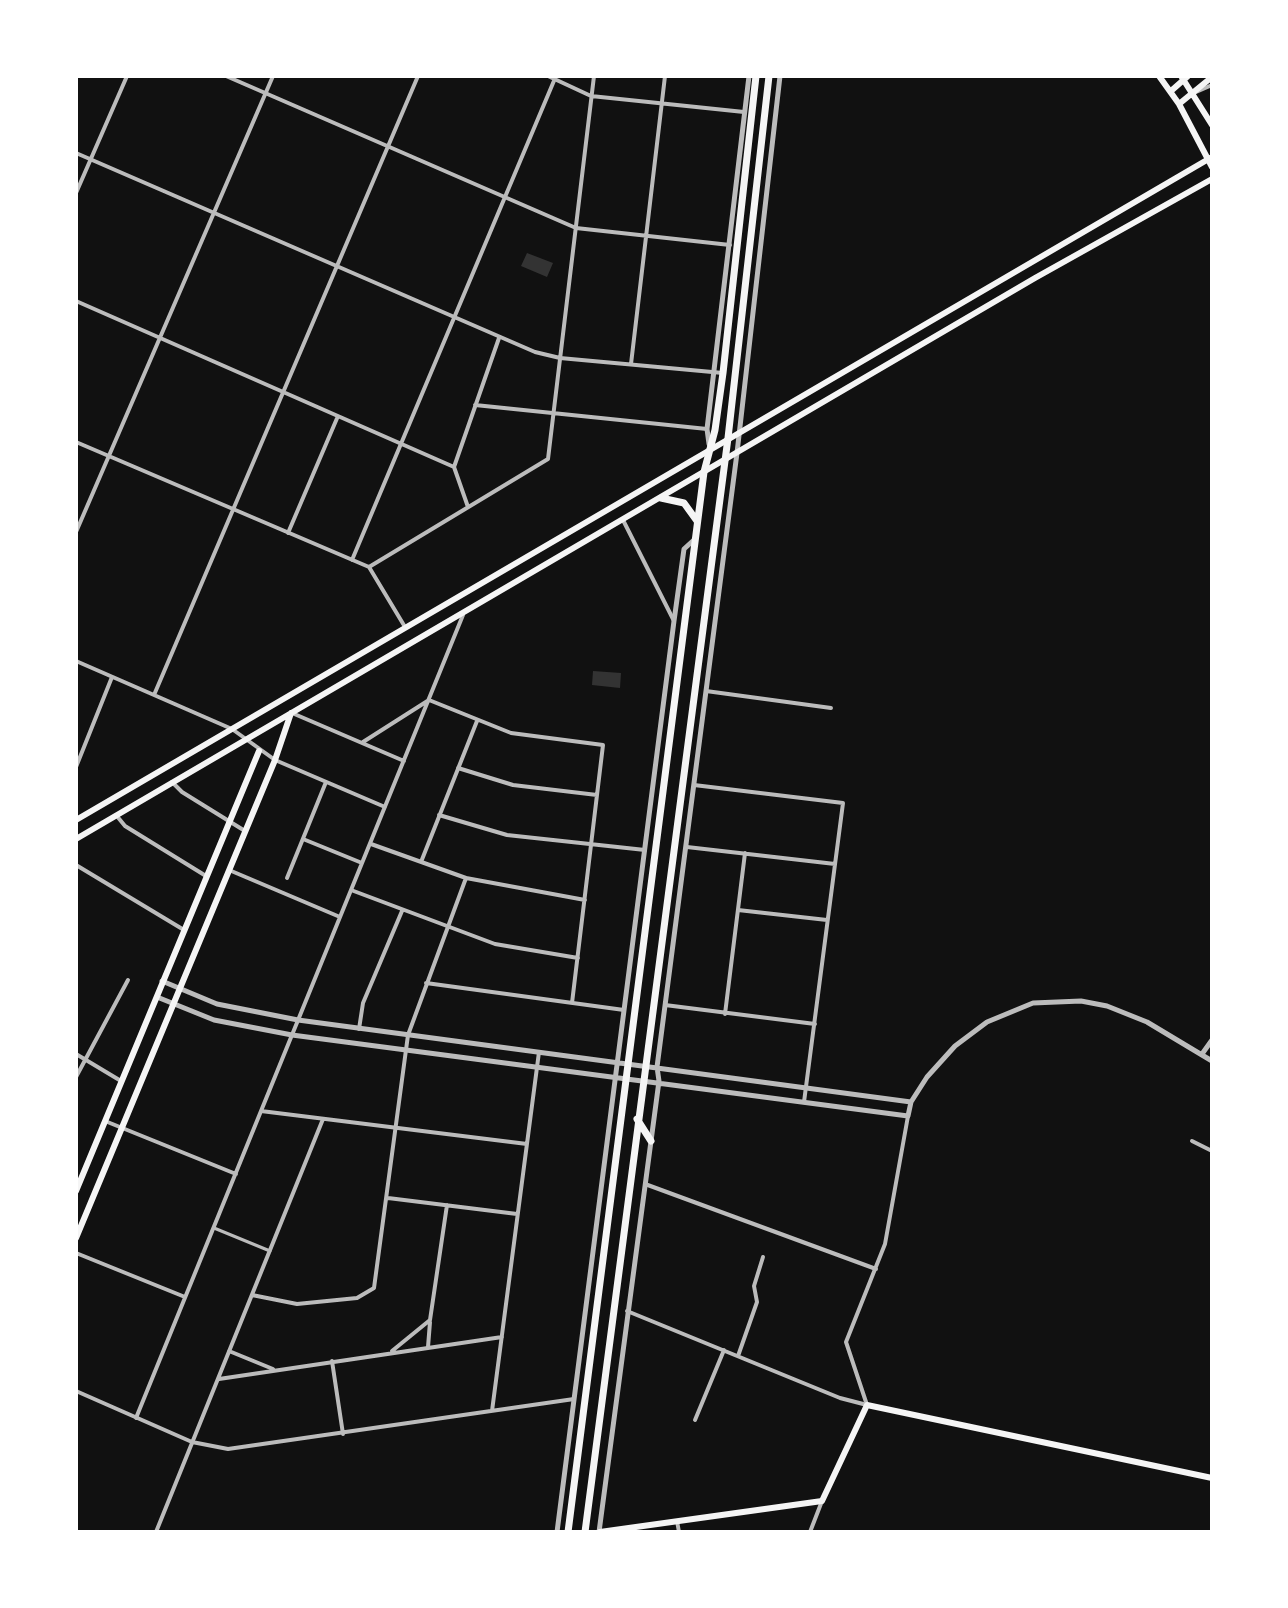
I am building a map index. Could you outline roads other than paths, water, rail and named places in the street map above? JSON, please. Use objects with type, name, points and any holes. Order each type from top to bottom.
[{"type":"highway","points":[[568,1532],[756,76]]},
{"type":"highway","points":[[585,1532],[728,438],[769,76]]},
{"type":"highway","points":[[661,498],[684,503],[698,522]]},
{"type":"highway","points":[[637,1119],[651,1141]]},
{"type":"main road","points":[[1159,76],[1179,104],[1210,158],[1212,167]]},
{"type":"main road","points":[[1171,91],[1185,77],[1212,125]]},
{"type":"main road","points":[[1179,104],[1212,77]]},
{"type":"main road","points":[[76,820],[1210,158]]},
{"type":"main road","points":[[76,839],[1212,179]]},
{"type":"main road","points":[[680,468],[687,473],[689,481]]},
{"type":"main road","points":[[456,597],[463,615]]},
{"type":"main road","points":[[76,1238],[275,760],[291,713]]},
{"type":"main road","points":[[76,1191],[259,751]]},
{"type":"main road","points":[[600,1532],[822,1501],[867,1405],[1212,1478]]},
{"type":"street","points":[[76,193],[127,76]]},
{"type":"street","points":[[226,76],[576,228],[730,245]]},
{"type":"street","points":[[76,532],[273,76]]},
{"type":"street","points":[[154,695],[418,76]]},
{"type":"street","points":[[548,76],[591,96],[746,112]]},
{"type":"street","points":[[369,567],[548,459],[594,76]]},
{"type":"street","points":[[631,364],[665,76]]},
{"type":"street","points":[[709,451],[707,429],[718,372],[749,76]]},
{"type":"street","points":[[600,1532],[737,453],[780,76]]},
{"type":"street","points":[[352,560],[556,78]]},
{"type":"street","points":[[1193,92],[1212,85]]},
{"type":"street","points":[[76,153],[499,338],[560,358],[718,372]]},
{"type":"street","points":[[76,301],[454,467]]},
{"type":"street","points":[[468,508],[454,467],[499,338]]},
{"type":"street","points":[[475,405],[553,416],[707,429]]},
{"type":"street","points":[[288,533],[338,416]]},
{"type":"street","points":[[76,442],[369,567],[405,627]]},
{"type":"street","points":[[623,520],[674,621]]},
{"type":"street","points":[[557,1532],[684,549],[696,539]]},
{"type":"street","points":[[136,1418],[463,615]]},
{"type":"street","points":[[76,661],[232,729],[243,740],[275,760],[385,807]]},
{"type":"street","points":[[76,767],[112,677]]},
{"type":"street","points":[[706,691],[831,708]]},
{"type":"street","points":[[429,700],[477,721],[524,736],[602,743],[572,1003]]},
{"type":"street","points":[[363,742],[429,700]]},
{"type":"street","points":[[291,713],[404,761]]},
{"type":"street","points":[[421,862],[477,721]]},
{"type":"street","points":[[458,768],[513,785],[597,795]]},
{"type":"street","points":[[172,782],[245,831]]},
{"type":"street","points":[[287,878],[326,782]]},
{"type":"street","points":[[694,785],[843,803],[804,1102]]},
{"type":"street","points":[[116,815],[125,826],[206,876]]},
{"type":"street","points":[[439,815],[491,832],[645,850]]},
{"type":"street","points":[[303,839],[362,863]]},
{"type":"street","points":[[370,844],[466,878],[585,900]]},
{"type":"street","points":[[686,847],[835,864]]},
{"type":"street","points":[[725,1014],[745,853]]},
{"type":"street","points":[[76,865],[184,930]]},
{"type":"street","points":[[229,870],[340,917]]},
{"type":"street","points":[[252,1295],[292,1304],[357,1298],[371,1292],[377,1282],[408,1035],[466,878]]},
{"type":"street","points":[[351,890],[447,928],[507,947],[578,958]]},
{"type":"street","points":[[738,910],[828,920]]},
{"type":"street","points":[[359,1029],[363,1003],[402,911]]},
{"type":"street","points":[[76,1077],[128,980]]},
{"type":"street","points":[[162,981],[217,1004],[298,1020],[911,1102]]},
{"type":"street","points":[[426,983],[624,1010]]},
{"type":"street","points":[[156,996],[214,1020],[292,1035],[615,1075],[908,1116]]},
{"type":"street","points":[[867,1405],[846,1342],[888,1232],[911,1102],[927,1077],[955,1046],[987,1022],[1046,1001],[1081,1001],[1107,1006],[1147,1022],[1212,1061]]},
{"type":"street","points":[[665,1005],[815,1024]]},
{"type":"street","points":[[1202,1054],[1212,1040]]},
{"type":"street","points":[[492,1412],[539,1052]]},
{"type":"street","points":[[76,1054],[121,1081]]},
{"type":"street","points":[[261,1111],[527,1144]]},
{"type":"street","points":[[156,1532],[323,1119]]},
{"type":"street","points":[[105,1121],[236,1174]]},
{"type":"street","points":[[1192,1141],[1212,1151]]},
{"type":"street","points":[[76,1169],[83,1175]]},
{"type":"street","points":[[645,1184],[876,1269]]},
{"type":"street","points":[[388,1198],[518,1214]]},
{"type":"street","points":[[428,1347],[447,1205]]},
{"type":"street","points":[[214,1227],[270,1251]]},
{"type":"street","points":[[76,1253],[186,1297]]},
{"type":"street","points":[[738,1356],[757,1302],[754,1286],[763,1257]]},
{"type":"street","points":[[627,1311],[840,1398],[867,1405]]},
{"type":"street","points":[[391,1352],[430,1320]]},
{"type":"street","points":[[218,1379],[502,1337]]},
{"type":"street","points":[[695,1420],[724,1350]]},
{"type":"street","points":[[229,1351],[275,1370]]},
{"type":"street","points":[[332,1361],[343,1434]]},
{"type":"street","points":[[76,1391],[192,1442],[228,1449],[574,1399]]},
{"type":"street","points":[[810,1532],[822,1501]]},
{"type":"street","points":[[677,1521],[679,1532]]}]
